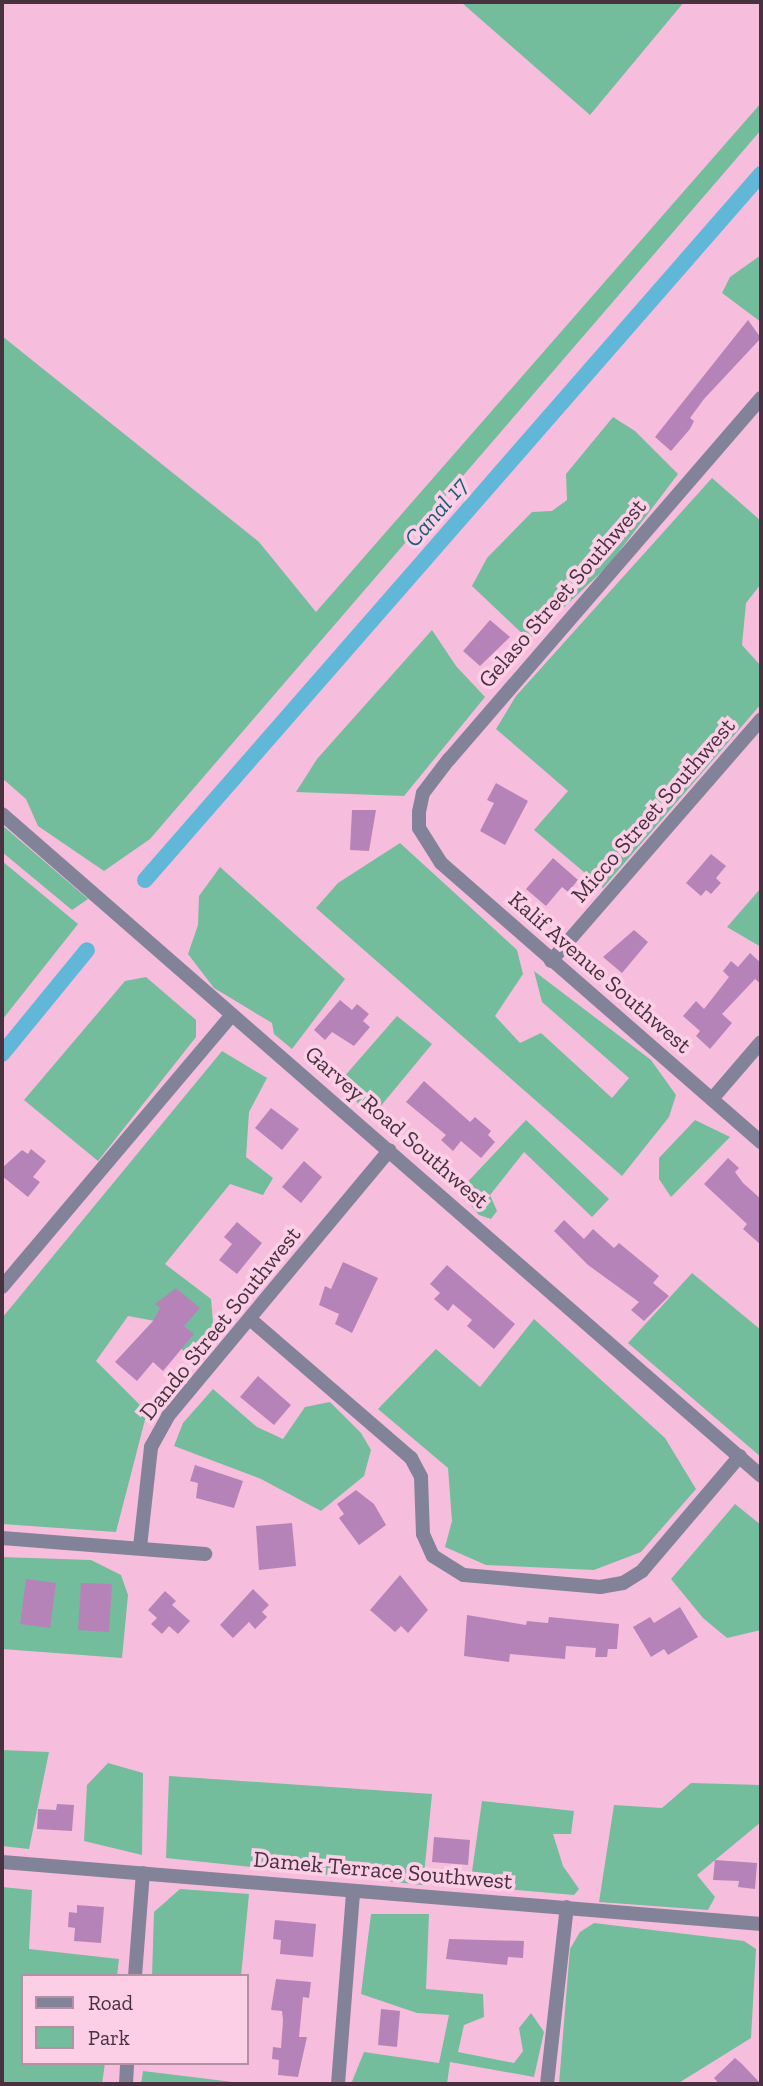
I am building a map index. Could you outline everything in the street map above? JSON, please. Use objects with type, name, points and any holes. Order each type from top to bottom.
[{"type":"street","name":"Gelaso Street Southwest","points":[[419,828],[424,793],[449,759],[761,398]]},
{"type":"street","name":"Micco Street Southwest","points":[[551,961],[761,719]]},
{"type":"street","name":"Garvey Road Southwest","points":[[2,814],[761,1476]]},
{"type":"street","name":"Kalif Avenue Southwest","points":[[419,828],[442,863],[761,1142]]},
{"type":"street","points":[[2,1287],[232,1015]]},
{"type":"street","points":[[712,1099],[761,1042]]},
{"type":"street","name":"Dando Street Southwest","points":[[140,1547],[151,1447],[168,1416],[390,1150]]},
{"type":"street","points":[[250,1319],[411,1458],[421,1476],[423,1534],[432,1556],[464,1575],[600,1587],[623,1583],[642,1572],[740,1456]]},
{"type":"street","points":[[2,1538],[205,1554]]},
{"type":"street","name":"Damek Terrace Southwest","points":[[2,1862],[761,1924]]},
{"type":"street","points":[[135,1974],[143,1873]]},
{"type":"street","points":[[338,2084],[353,1892]]},
{"type":"street","points":[[547,2084],[566,1907]]},
{"type":"street","points":[[126,2084],[127,2065]]},
{"type":"green space","points":[[461,2],[684,2],[590,115]]},
{"type":"green space","points":[[761,103],[761,130],[150,839],[104,871],[38,826],[26,799],[2,778],[2,336],[259,542],[316,612]]},
{"type":"green space","points":[[761,255],[761,322],[722,293],[730,277]]},
{"type":"green space","points":[[613,417],[635,431],[678,474],[609,565],[529,640],[472,586],[487,558],[532,512],[552,511],[567,500],[566,474]]},
{"type":"green space","points":[[712,478],[761,521],[761,584],[746,603],[742,645],[761,666],[761,704],[603,888],[534,830],[568,791],[496,729],[516,696]]},
{"type":"green space","points":[[432,630],[456,666],[485,697],[404,796],[296,792],[317,759]]},
{"type":"green space","points":[[2,825],[88,899],[72,910],[2,852]]},
{"type":"green space","points":[[400,843],[517,950],[523,974],[495,1016],[520,1043],[541,1033],[612,1098],[629,1078],[542,1002],[534,971],[651,1060],[676,1095],[669,1117],[622,1176],[316,908],[338,883]]},
{"type":"green space","points":[[2,861],[78,924],[2,1020]]},
{"type":"green space","points":[[220,867],[345,979],[292,1049],[274,1034],[272,1023],[214,988],[188,954],[198,925],[199,896]]},
{"type":"green space","points":[[761,888],[761,947],[727,927]]},
{"type":"green space","points":[[146,977],[196,1020],[196,1037],[98,1161],[24,1100],[125,981]]},
{"type":"green space","points":[[397,1016],[432,1044],[375,1113],[361,1109],[343,1078]]},
{"type":"green space","points":[[222,1051],[267,1078],[249,1112],[246,1157],[273,1178],[263,1195],[230,1184],[165,1264],[211,1299],[215,1345],[198,1366],[155,1321],[128,1316],[96,1361],[147,1412],[116,1532],[2,1524],[2,1318]]},
{"type":"green space","points":[[526,1120],[609,1199],[592,1217],[524,1152],[490,1195],[497,1211],[491,1219],[479,1215],[459,1191]]},
{"type":"green space","points":[[695,1120],[730,1137],[671,1197],[659,1179],[659,1158]]},
{"type":"green space","points":[[692,1273],[761,1330],[761,1457],[628,1343]]},
{"type":"green space","points":[[534,1319],[665,1438],[696,1489],[641,1552],[594,1570],[486,1565],[445,1547],[452,1521],[448,1468],[378,1409],[436,1349],[480,1387]]},
{"type":"green space","points":[[213,1389],[257,1427],[283,1439],[305,1407],[330,1402],[361,1433],[371,1450],[364,1476],[321,1511],[261,1479],[174,1446],[183,1423]]},
{"type":"green space","points":[[735,1504],[761,1525],[761,1630],[727,1638],[703,1618],[671,1579]]},
{"type":"green space","points":[[2,1557],[91,1560],[121,1575],[128,1595],[122,1658],[2,1649]]},
{"type":"green space","points":[[2,1750],[49,1752],[29,1849],[2,1846]]},
{"type":"green space","points":[[108,1763],[143,1773],[142,1855],[84,1841],[87,1785]]},
{"type":"green space","points":[[169,1776],[432,1794],[423,1885],[166,1858]]},
{"type":"green space","points":[[691,1783],[761,1785],[761,1822],[697,1875],[715,1897],[708,1910],[599,1902],[614,1805],[662,1808]]},
{"type":"green space","points":[[482,1801],[574,1811],[571,1834],[553,1834],[563,1866],[579,1889],[574,1895],[470,1886]]},
{"type":"green space","points":[[2,1887],[32,1890],[29,1949],[119,1959],[117,1974],[21,1974],[21,2065],[105,2065],[102,2084],[2,2084]]},
{"type":"green space","points":[[180,1889],[249,1894],[241,1974],[152,1974],[154,1912]]},
{"type":"green space","points":[[371,1914],[429,1914],[426,1989],[483,1994],[484,2017],[464,2025],[458,2052],[514,2063],[523,2051],[519,2028],[531,2013],[544,2032],[534,2077],[450,2062],[447,2084],[351,2084],[364,2052],[439,2063],[449,2015],[417,2013],[361,1994]]},
{"type":"green space","points":[[594,1923],[744,1941],[756,1949],[751,2038],[677,2084],[559,2084],[570,1949],[580,1932]]},
{"type":"green space","points":[[143,2071],[233,2082],[233,2084],[141,2084]]},
{"type":"building","points":[[748,320],[761,338],[704,399],[690,418],[694,421],[690,429],[671,451],[655,437]]},
{"type":"building","points":[[490,620],[510,637],[480,666],[463,651]]},
{"type":"building","points":[[496,783],[528,801],[505,845],[480,831],[494,803],[487,800]]},
{"type":"building","points":[[352,810],[376,810],[369,851],[350,850]]},
{"type":"building","points":[[711,854],[726,866],[716,878],[721,883],[711,894],[706,890],[701,896],[686,883]]},
{"type":"building","points":[[553,858],[578,880],[568,892],[562,887],[546,906],[526,889]]},
{"type":"building","points":[[634,930],[648,942],[622,973],[603,957]]},
{"type":"building","points":[[750,953],[761,963],[761,984],[755,979],[722,1014],[732,1023],[710,1049],[696,1036],[700,1031],[683,1016],[696,1001],[704,1009],[729,977],[723,971],[731,961],[738,967]]},
{"type":"building","points":[[340,1000],[352,1010],[357,1004],[369,1014],[363,1021],[370,1027],[354,1046],[332,1032],[325,1040],[314,1030]]},
{"type":"building","points":[[424,1081],[470,1122],[475,1117],[491,1131],[488,1135],[495,1142],[481,1158],[461,1141],[453,1151],[441,1140],[446,1135],[406,1102]]},
{"type":"building","points":[[271,1108],[299,1129],[282,1150],[255,1128]]},
{"type":"building","points":[[31,1149],[46,1161],[33,1177],[40,1182],[28,1197],[2,1176],[2,1168],[22,1150],[28,1154]]},
{"type":"building","points":[[728,1158],[739,1168],[735,1172],[743,1183],[761,1199],[761,1245],[743,1229],[747,1224],[704,1184]]},
{"type":"building","points":[[304,1161],[322,1177],[301,1203],[282,1187]]},
{"type":"building","points":[[564,1220],[584,1239],[593,1229],[614,1248],[619,1243],[659,1276],[653,1283],[669,1296],[644,1321],[631,1310],[639,1302],[588,1265],[554,1231]]},
{"type":"building","points":[[237,1222],[262,1243],[237,1274],[219,1260],[232,1244],[224,1237]]},
{"type":"building","points":[[343,1262],[378,1278],[352,1333],[335,1324],[339,1314],[319,1305],[325,1286],[331,1289]]},
{"type":"building","points":[[447,1265],[515,1324],[494,1349],[467,1326],[472,1320],[453,1304],[448,1311],[434,1299],[440,1293],[430,1284]]},
{"type":"building","points":[[176,1288],[200,1308],[184,1326],[194,1334],[163,1371],[153,1362],[137,1381],[115,1362],[153,1321],[160,1308],[155,1304]]},
{"type":"building","points":[[258,1376],[291,1405],[274,1425],[240,1397]]},
{"type":"building","points":[[195,1465],[243,1481],[234,1508],[196,1498],[198,1483],[190,1481]]},
{"type":"building","points":[[356,1490],[374,1504],[386,1525],[359,1545],[339,1518],[344,1514],[337,1504]]},
{"type":"building","points":[[292,1523],[296,1566],[259,1570],[256,1526]]},
{"type":"building","points":[[400,1575],[428,1610],[408,1633],[401,1626],[395,1632],[370,1610]]},
{"type":"building","points":[[26,1579],[56,1583],[50,1628],[20,1624]]},
{"type":"building","points":[[81,1583],[112,1584],[109,1632],[78,1630]]},
{"type":"building","points":[[253,1589],[269,1605],[262,1612],[267,1617],[255,1629],[249,1622],[233,1638],[220,1625]]},
{"type":"building","points":[[165,1591],[176,1601],[172,1605],[190,1621],[178,1634],[169,1626],[162,1634],[151,1624],[157,1618],[148,1610]]},
{"type":"building","points":[[680,1607],[698,1637],[668,1655],[664,1649],[651,1657],[633,1627],[650,1617],[654,1623]]},
{"type":"building","points":[[467,1615],[526,1625],[527,1621],[548,1623],[549,1617],[619,1624],[617,1649],[608,1649],[607,1657],[595,1657],[596,1648],[566,1646],[565,1659],[510,1654],[509,1662],[464,1656]]},
{"type":"building","points":[[57,1804],[74,1805],[72,1831],[37,1829],[38,1809],[56,1810]]},
{"type":"building","points":[[434,1837],[470,1840],[468,1865],[432,1862]]},
{"type":"building","points":[[715,1860],[757,1863],[755,1889],[738,1887],[739,1881],[713,1880]]},
{"type":"building","points":[[77,1905],[104,1907],[101,1943],[74,1941],[75,1928],[68,1927],[69,1912],[77,1913]]},
{"type":"building","points":[[275,1920],[316,1924],[313,1957],[280,1954],[281,1940],[273,1939]]},
{"type":"building","points":[[449,1939],[524,1941],[523,1958],[508,1957],[507,1965],[446,1959]]},
{"type":"building","points":[[276,1979],[311,1982],[309,1998],[303,1997],[299,2037],[307,2037],[298,2077],[278,2075],[279,2060],[272,2059],[273,2047],[281,2048],[283,2020],[282,2011],[271,2010]]},
{"type":"building","points":[[381,2009],[400,2011],[397,2047],[378,2045]]},
{"type":"building","points":[[735,2058],[761,2084],[719,2084],[714,2078]]},
{"type":"waterway","name":"Canal 17","points":[[145,880],[761,174]]},
{"type":"waterway","name":"Canal 17","points":[[2,1054],[87,950]]}]
